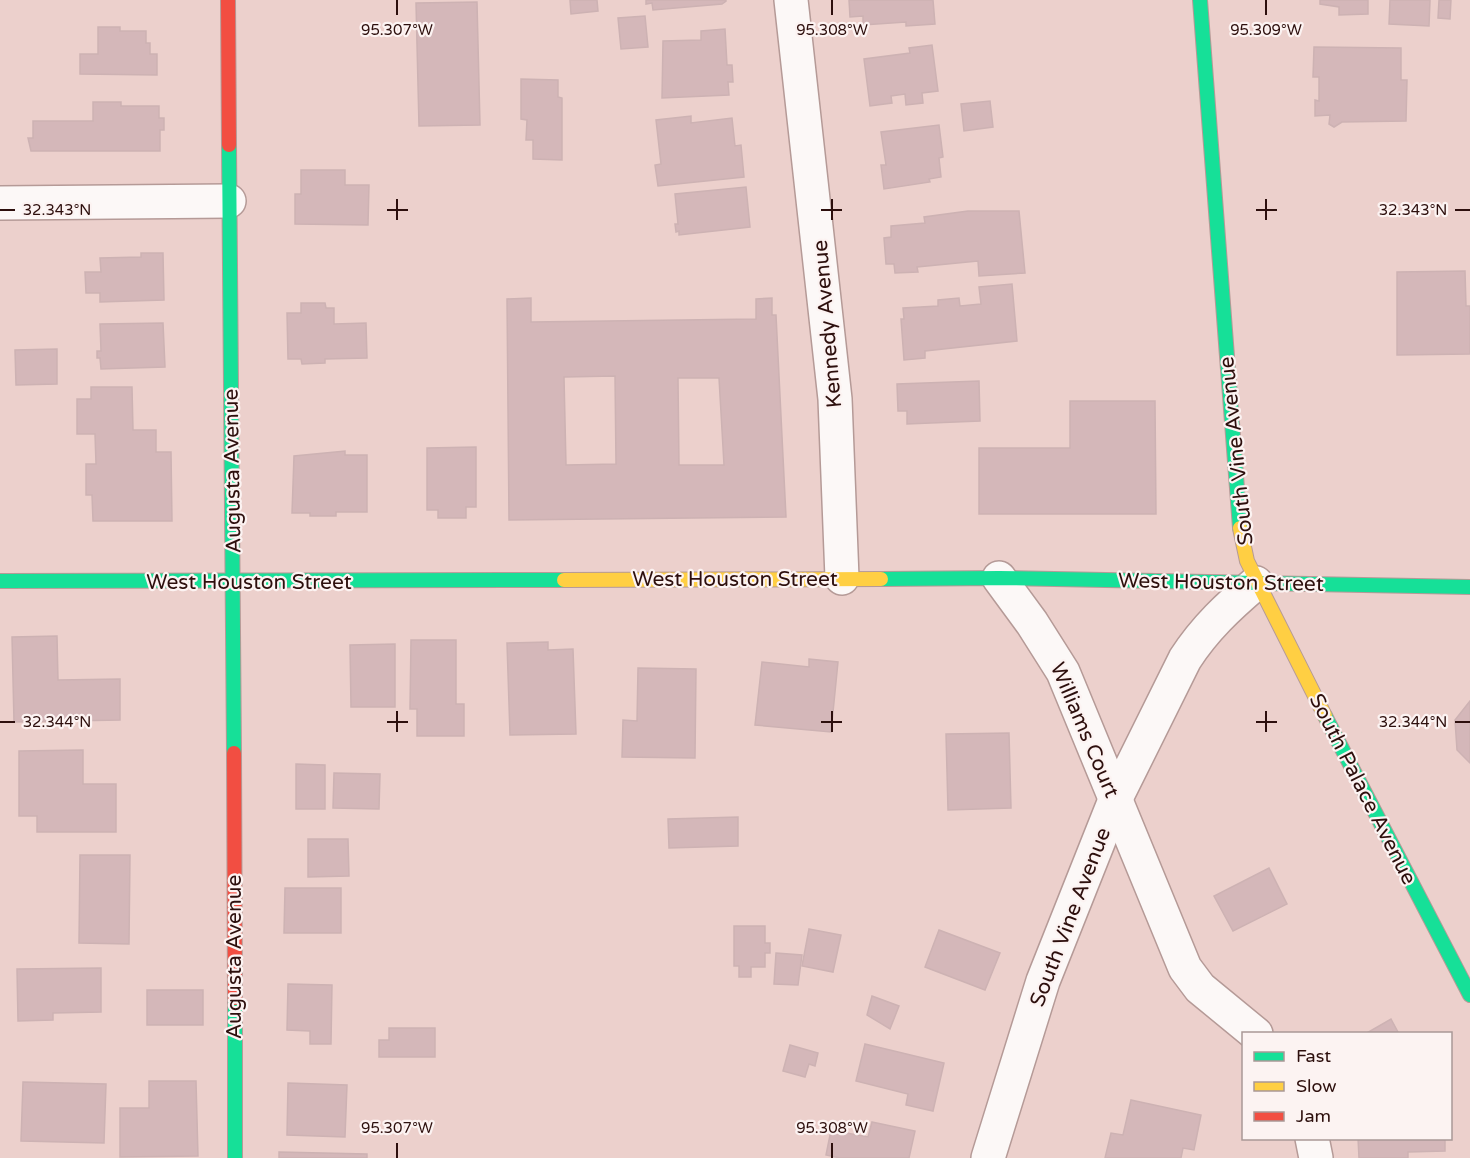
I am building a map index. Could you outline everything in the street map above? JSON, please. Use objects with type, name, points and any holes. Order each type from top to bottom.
[{"type":"street","name":"Augusta Avenue","points":[[228,0],[234,582],[235,1158]]},
{"type":"street","name":"Kennedy Avenue","points":[[791,0],[835,399],[842,578]]},
{"type":"street","name":"South Vine Avenue","points":[[988,1158],[1043,981],[1115,800],[1185,659],[1199,637],[1225,609],[1257,584],[1247,561],[1237,512],[1200,0]]},
{"type":"street","points":[[0,203],[229,201]]},
{"type":"street","name":"West Houston Street","points":[[0,581],[999,578],[1470,587]]},
{"type":"street","name":"Williams Court","points":[[999,578],[1032,623],[1063,672],[1185,968],[1200,988],[1254,1032]]},
{"type":"street","name":"South Palace Avenue","points":[[1257,584],[1470,995]]},
{"type":"street","points":[[1312,1140],[1316,1158]]},
{"type":"building","points":[[570,0],[597,0],[598,11],[571,14]]},
{"type":"building","points":[[646,0],[726,1],[722,4],[653,10],[652,3],[646,4]]},
{"type":"building","points":[[849,0],[933,0],[935,24],[906,26],[906,22],[863,25],[863,16],[850,17]]},
{"type":"building","points":[[1320,0],[1368,0],[1368,14],[1339,15],[1339,7],[1320,4]]},
{"type":"building","points":[[1390,0],[1430,0],[1429,26],[1389,24]]},
{"type":"building","points":[[1439,0],[1451,0],[1450,19],[1438,18]]},
{"type":"building","points":[[477,2],[480,125],[419,126],[416,3]]},
{"type":"building","points":[[645,16],[648,47],[621,49],[618,18]]},
{"type":"building","points":[[98,27],[120,27],[120,31],[146,31],[146,43],[150,43],[150,54],[157,54],[157,75],[80,74],[80,54],[98,54]]},
{"type":"building","points":[[725,29],[727,65],[732,65],[733,82],[728,82],[729,95],[662,98],[663,41],[701,40],[701,31]]},
{"type":"building","points":[[932,45],[938,91],[922,93],[923,103],[906,105],[905,94],[891,96],[892,103],[870,106],[864,59],[910,53],[909,48]]},
{"type":"building","points":[[1314,47],[1401,48],[1401,80],[1407,80],[1406,121],[1342,122],[1334,127],[1329,124],[1330,115],[1315,116],[1315,100],[1319,101],[1319,77],[1313,77]]},
{"type":"building","points":[[521,79],[558,80],[558,97],[562,98],[562,160],[533,159],[533,140],[526,140],[527,120],[521,119]]},
{"type":"building","points":[[990,101],[993,127],[964,131],[961,104]]},
{"type":"building","points":[[93,102],[121,102],[121,106],[159,106],[159,118],[164,118],[164,130],[160,130],[160,151],[31,151],[28,138],[33,138],[33,121],[93,121]]},
{"type":"building","points":[[691,116],[691,123],[732,118],[735,146],[741,145],[744,177],[658,186],[655,165],[661,164],[656,120]]},
{"type":"building","points":[[939,125],[943,157],[939,158],[941,177],[929,179],[930,182],[884,189],[881,165],[886,165],[881,132]]},
{"type":"building","points":[[301,170],[345,170],[345,185],[369,185],[368,225],[295,224],[295,194],[301,194]]},
{"type":"building","points":[[746,187],[750,227],[679,235],[679,231],[676,232],[675,224],[678,224],[675,194]]},
{"type":"building","points":[[968,211],[1019,211],[1025,273],[979,276],[978,261],[917,267],[918,272],[895,273],[894,264],[886,264],[884,238],[891,237],[891,226],[925,223],[924,217]]},
{"type":"building","points":[[141,253],[163,253],[164,300],[100,302],[100,293],[86,293],[85,272],[101,272],[100,258],[141,257]]},
{"type":"building","points":[[1465,271],[1466,306],[1470,306],[1470,354],[1397,355],[1397,272]]},
{"type":"building","points":[[1012,284],[1017,341],[925,351],[925,358],[904,360],[901,319],[904,319],[903,308],[938,306],[938,300],[959,298],[960,306],[981,304],[979,287]]},
{"type":"building","points":[[531,298],[531,322],[756,319],[756,299],[772,298],[772,315],[776,315],[786,517],[509,520],[507,299]],"holes":[[[615,376],[616,464],[566,465],[564,377]],[[678,378],[719,378],[724,465],[679,465]]]},
{"type":"building","points":[[301,303],[325,303],[326,308],[334,308],[334,324],[366,323],[367,358],[325,359],[325,363],[302,364],[301,359],[288,359],[287,313],[301,313]]},
{"type":"building","points":[[163,323],[165,367],[101,369],[100,358],[97,358],[97,351],[101,351],[100,324]]},
{"type":"building","points":[[57,349],[57,384],[16,385],[15,350]]},
{"type":"building","points":[[979,381],[980,421],[907,424],[907,411],[898,411],[897,384]]},
{"type":"building","points":[[91,387],[132,387],[133,430],[156,430],[156,452],[171,452],[172,521],[93,521],[92,495],[86,495],[86,464],[96,464],[95,434],[77,434],[77,399],[91,399]]},
{"type":"building","points":[[1070,401],[1155,401],[1156,514],[979,514],[979,448],[1070,448]]},
{"type":"building","points":[[476,447],[476,507],[466,507],[466,518],[438,518],[438,510],[427,510],[427,448]]},
{"type":"building","points":[[345,451],[345,455],[367,455],[367,512],[336,512],[336,516],[292,513],[294,456]]},
{"type":"building","points":[[57,636],[58,680],[120,679],[120,720],[14,722],[12,637]]},
{"type":"building","points":[[411,640],[456,640],[456,704],[464,704],[464,736],[417,736],[417,709],[410,709]]},
{"type":"building","points":[[548,642],[548,650],[573,649],[576,734],[510,735],[507,643]]},
{"type":"building","points":[[395,644],[395,707],[351,707],[350,645]]},
{"type":"building","points":[[809,659],[838,662],[831,732],[755,725],[762,662],[809,667]]},
{"type":"building","points":[[638,668],[696,669],[695,758],[622,757],[623,720],[637,721]]},
{"type":"building","points":[[1470,701],[1470,763],[1457,750],[1455,720]]},
{"type":"building","points":[[1009,733],[1011,808],[948,810],[946,734]]},
{"type":"building","points":[[83,750],[83,784],[116,784],[116,832],[37,832],[37,816],[19,816],[19,751]]},
{"type":"building","points":[[296,764],[325,765],[325,809],[296,809]]},
{"type":"building","points":[[334,773],[380,774],[379,809],[333,808]]},
{"type":"building","points":[[738,817],[738,846],[669,848],[668,819]]},
{"type":"building","points":[[308,839],[348,839],[349,876],[308,877]]},
{"type":"building","points":[[80,855],[130,855],[129,944],[79,943]]},
{"type":"building","points":[[1269,868],[1287,904],[1233,931],[1214,896]]},
{"type":"building","points":[[285,888],[341,888],[341,933],[284,933]]},
{"type":"building","points":[[734,926],[765,926],[765,943],[770,943],[770,953],[765,953],[765,967],[751,967],[751,977],[739,977],[739,966],[734,966]]},
{"type":"building","points":[[809,929],[841,935],[833,972],[802,966]]},
{"type":"building","points":[[939,930],[1000,953],[985,990],[925,967]]},
{"type":"building","points":[[776,953],[802,955],[798,985],[774,984]]},
{"type":"building","points":[[101,968],[101,1012],[53,1013],[53,1020],[18,1021],[17,969]]},
{"type":"building","points":[[288,984],[332,985],[331,1044],[310,1044],[310,1031],[287,1030]]},
{"type":"building","points":[[147,990],[203,990],[203,1025],[147,1025]]},
{"type":"building","points":[[872,996],[899,1006],[890,1029],[867,1015]]},
{"type":"building","points":[[1391,1019],[1398,1032],[1368,1032]]},
{"type":"building","points":[[389,1028],[435,1028],[435,1057],[379,1057],[379,1040],[389,1040]]},
{"type":"building","points":[[865,1044],[944,1063],[933,1111],[906,1105],[908,1094],[856,1081]]},
{"type":"building","points":[[790,1045],[818,1053],[815,1066],[809,1064],[805,1077],[783,1071]]},
{"type":"building","points":[[149,1081],[196,1081],[198,1156],[120,1157],[120,1108],[149,1108]]},
{"type":"building","points":[[23,1082],[106,1084],[104,1143],[21,1141]]},
{"type":"building","points":[[288,1083],[347,1085],[345,1137],[287,1135]]},
{"type":"building","points":[[1131,1100],[1201,1115],[1194,1150],[1183,1148],[1181,1158],[1105,1158],[1111,1133],[1123,1135]]},
{"type":"building","points":[[872,1122],[915,1131],[909,1158],[840,1158],[826,1155],[831,1130],[868,1137]]},
{"type":"building","points":[[1358,1140],[1445,1140],[1445,1151],[1408,1152],[1408,1158],[1359,1158]]},
{"type":"building","points":[[279,1152],[367,1154],[367,1158],[279,1158]]},
{"type":"traffic: fast","points":[[1200,0],[1240,528]]},
{"type":"traffic: fast","points":[[229,145],[234,753]]},
{"type":"traffic: fast","points":[[881,579],[999,578],[1470,587]]},
{"type":"traffic: fast","points":[[0,581],[564,580]]},
{"type":"traffic: fast","points":[[1325,716],[1470,995]]},
{"type":"traffic: fast","points":[[235,998],[235,1158]]},
{"type":"traffic: slow","points":[[1240,528],[1247,561],[1325,716]]},
{"type":"traffic: slow","points":[[564,580],[881,579]]},
{"type":"traffic: jam","points":[[228,0],[229,145]]},
{"type":"traffic: jam","points":[[234,753],[235,998]]}]
